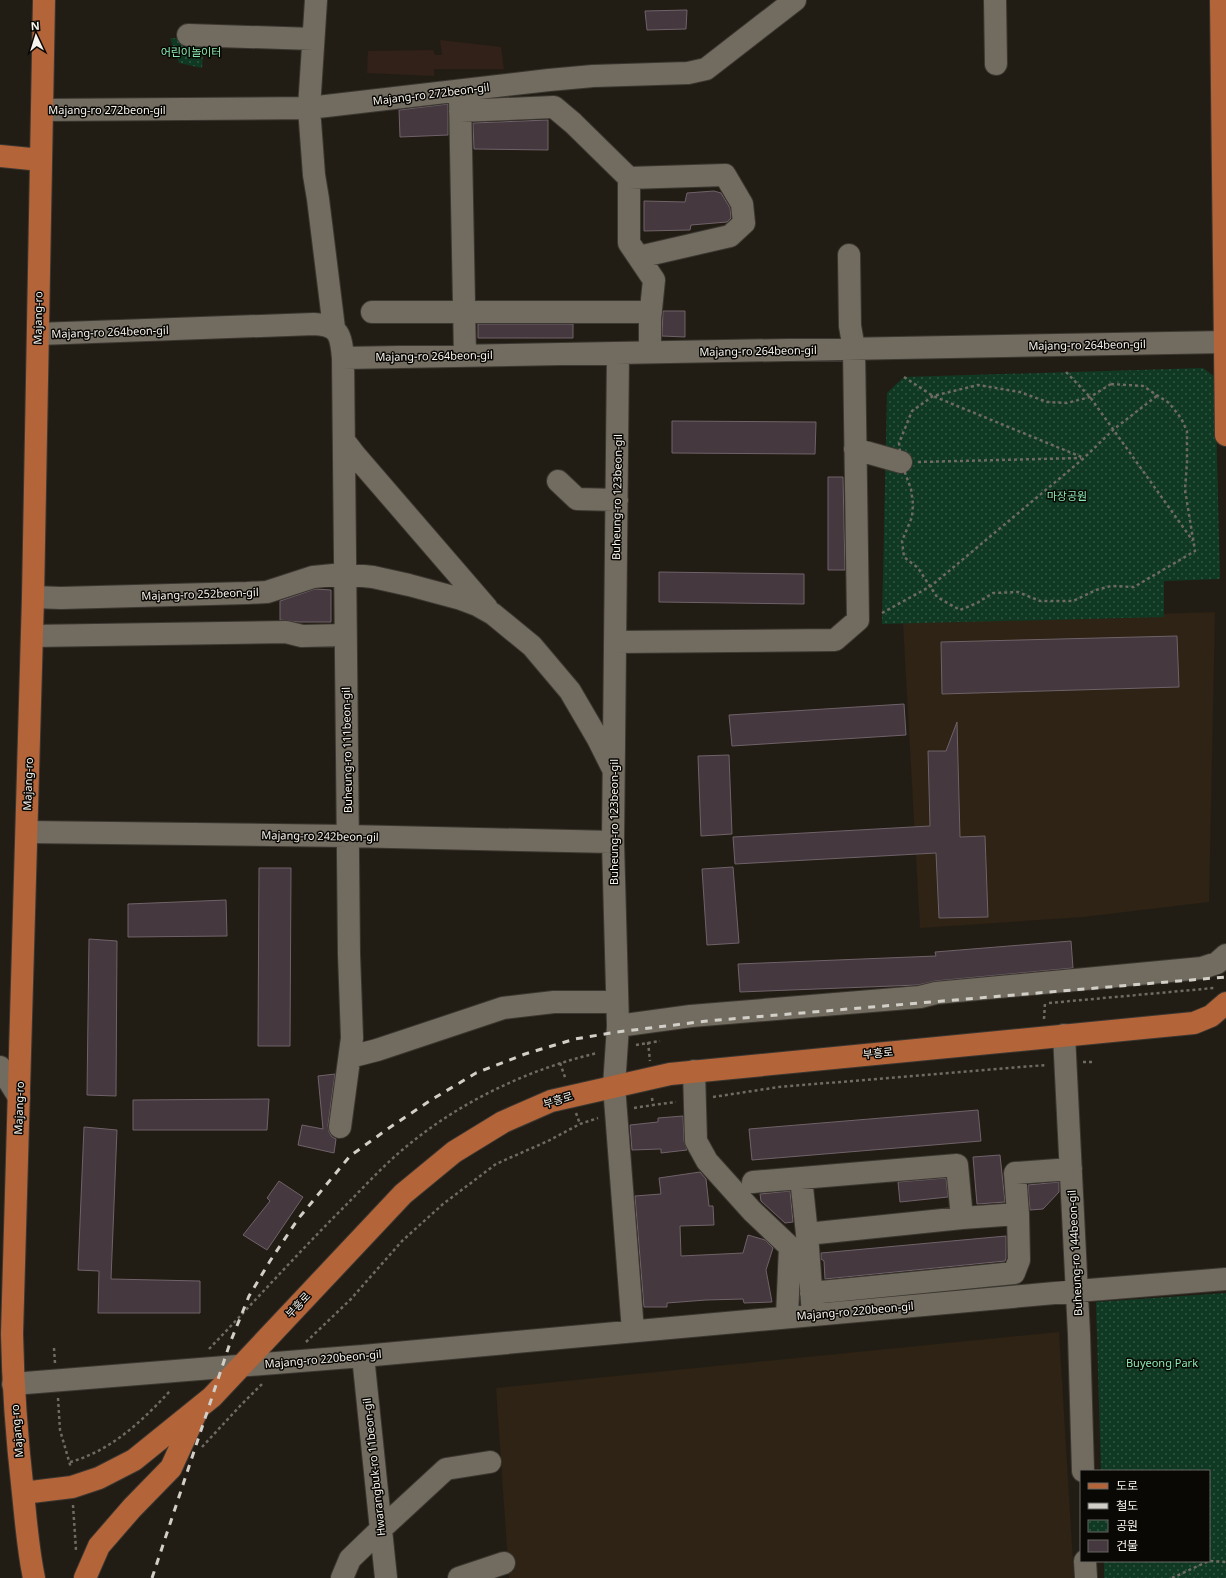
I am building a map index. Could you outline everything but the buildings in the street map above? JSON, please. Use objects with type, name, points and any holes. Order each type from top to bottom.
[{"type":"main road","name":"Majang-ro","points":[[34,1578],[30,1557],[23,1493],[13,1384],[12,1334],[33,597],[44,0]]},
{"type":"main road","points":[[1221,0],[1226,436]]},
{"type":"main road","points":[[0,156],[41,160]]},
{"type":"main road","name":"부흥로","points":[[23,1493],[72,1487],[99,1478],[134,1460],[212,1397],[404,1194],[454,1152],[503,1122],[551,1101],[670,1074],[694,1071],[1194,1023],[1211,1016],[1226,1004]]},
{"type":"main road","points":[[85,1578],[99,1546],[132,1508],[171,1468],[198,1409]]},
{"type":"street","points":[[316,0],[309,108],[314,175],[334,328],[338,333],[342,344],[343,358]]},
{"type":"street","name":"Majang-ro 272beon-gil","points":[[42,110],[309,108],[460,101],[586,76],[688,74],[706,69],[795,0]]},
{"type":"street","points":[[995,0],[996,64]]},
{"type":"street","points":[[188,35],[313,39]]},
{"type":"street","points":[[465,356],[460,101],[554,107],[573,123],[629,178],[629,243],[654,280],[651,312],[650,352]]},
{"type":"street","points":[[629,178],[725,175],[742,204],[744,223],[730,236],[638,258]]},
{"type":"street","points":[[615,642],[835,640],[858,620],[854,349],[850,326],[849,255]]},
{"type":"street","points":[[372,312],[651,312]]},
{"type":"street","name":"Majang-ro 264beon-gil","points":[[38,334],[314,324],[324,324],[334,328]]},
{"type":"street","name":"Majang-ro 264beon-gil","points":[[343,358],[1225,342]]},
{"type":"street","name":"Buheung-ro 123beon-gil","points":[[614,1086],[618,1026],[613,842],[618,353]]},
{"type":"street","name":"Buheung-ro 111beon-gil","points":[[340,1127],[352,1038],[349,954],[343,358]]},
{"type":"street","points":[[345,442],[493,614]]},
{"type":"street","points":[[855,449],[909,462]]},
{"type":"street","points":[[558,480],[577,499],[617,500]]},
{"type":"street","name":"Majang-ro 252beon-gil","points":[[33,597],[61,598],[247,594],[267,592],[312,577],[344,574],[402,584],[461,599],[477,605],[493,614],[532,646],[570,691],[598,739],[614,772]]},
{"type":"street","points":[[32,636],[286,632],[302,636],[345,635]]},
{"type":"street","name":"Majang-ro 242beon-gil","points":[[27,832],[348,836],[613,842]]},
{"type":"street","points":[[618,1026],[691,1016],[920,997],[936,992],[1202,968],[1217,963],[1226,955]]},
{"type":"street","points":[[350,1057],[377,1050],[503,1008],[554,1002],[617,1002]]},
{"type":"street","name":"Buheung-ro 144beon-gil","points":[[1064,1035],[1077,1291],[1083,1470]]},
{"type":"street","points":[[0,1068],[19,1097]]},
{"type":"street","points":[[694,1071],[696,1141],[707,1161],[752,1211],[790,1247],[787,1318]]},
{"type":"street","points":[[614,1086],[633,1331]]},
{"type":"street","points":[[753,1182],[957,1165],[962,1218]]},
{"type":"street","points":[[811,1292],[1014,1273],[1019,1260],[1015,1173],[1071,1169]]},
{"type":"street","points":[[801,1178],[813,1315]]},
{"type":"street","points":[[807,1234],[962,1218],[1018,1214]]},
{"type":"street","name":"Majang-ro 220beon-gil","points":[[13,1384],[363,1356],[1077,1291],[1226,1279]]},
{"type":"street","name":"Hwarangbuk-ro 11beon-gil","points":[[363,1356],[386,1578]]},
{"type":"street","points":[[342,1578],[350,1559],[446,1469],[490,1462]]},
{"type":"street","points":[[1086,1562],[1086,1578]]},
{"type":"street","points":[[459,1578],[504,1563]]},
{"type":"path","points":[[1066,372],[1090,397],[1195,543]]},
{"type":"path","points":[[904,376],[933,396],[1084,458]]},
{"type":"path","points":[[1111,384],[1143,386],[1158,395],[1169,403],[1181,418],[1187,431],[1187,462],[1184,490],[1195,543],[1195,551],[1134,587],[1111,586],[1096,590],[1073,601],[1040,601],[1018,592],[993,592],[977,603],[960,610],[937,597],[918,568],[904,557],[902,542],[912,517],[913,504],[909,462],[900,443],[912,412],[933,396],[978,385],[1020,392],[1047,402],[1067,403],[1090,397],[1111,384]]},
{"type":"path","points":[[882,613],[931,586],[1084,458],[1114,429],[1158,395]]},
{"type":"path","points":[[909,462],[1084,458]]},
{"type":"path","points":[[70,1462],[80,1460],[113,1442],[135,1426],[359,1191],[401,1151],[425,1133],[475,1100],[506,1084],[560,1063],[616,1049],[648,1043]]},
{"type":"path","points":[[54,1348],[60,1430],[70,1462],[76,1553],[94,1558]]},
{"type":"path","points":[[1210,1561],[1226,1562]]},
{"type":"path","points":[[1172,1578],[1207,1562]]},
{"type":"shaded area","points":[[440,40],[501,47],[504,69],[434,69],[434,76],[367,73],[368,51],[433,50],[435,55],[442,55]]},
{"type":"shaded area","points":[[1215,612],[1209,902],[1083,917],[920,928],[903,623]]},
{"type":"shaded area","points":[[1059,1332],[1074,1578],[509,1578],[496,1388]]},
{"type":"green space","name":"어린이놀이터","points":[[170,38],[204,40],[202,68],[179,63]]},
{"type":"green space","name":"마장공원","points":[[1203,368],[1215,377],[1220,579],[1164,581],[1164,617],[882,624],[887,393],[904,377]]},
{"type":"green space","name":"Buyeong Park","points":[[1226,1293],[1226,1578],[1104,1578],[1104,1562],[1210,1562],[1210,1470],[1101,1470],[1096,1302]]},
{"type":"railway","points":[[152,1578],[230,1343],[249,1296],[270,1261],[298,1219],[350,1156],[431,1100],[476,1073],[525,1054],[575,1039],[617,1032],[707,1021],[1226,977]]}]
